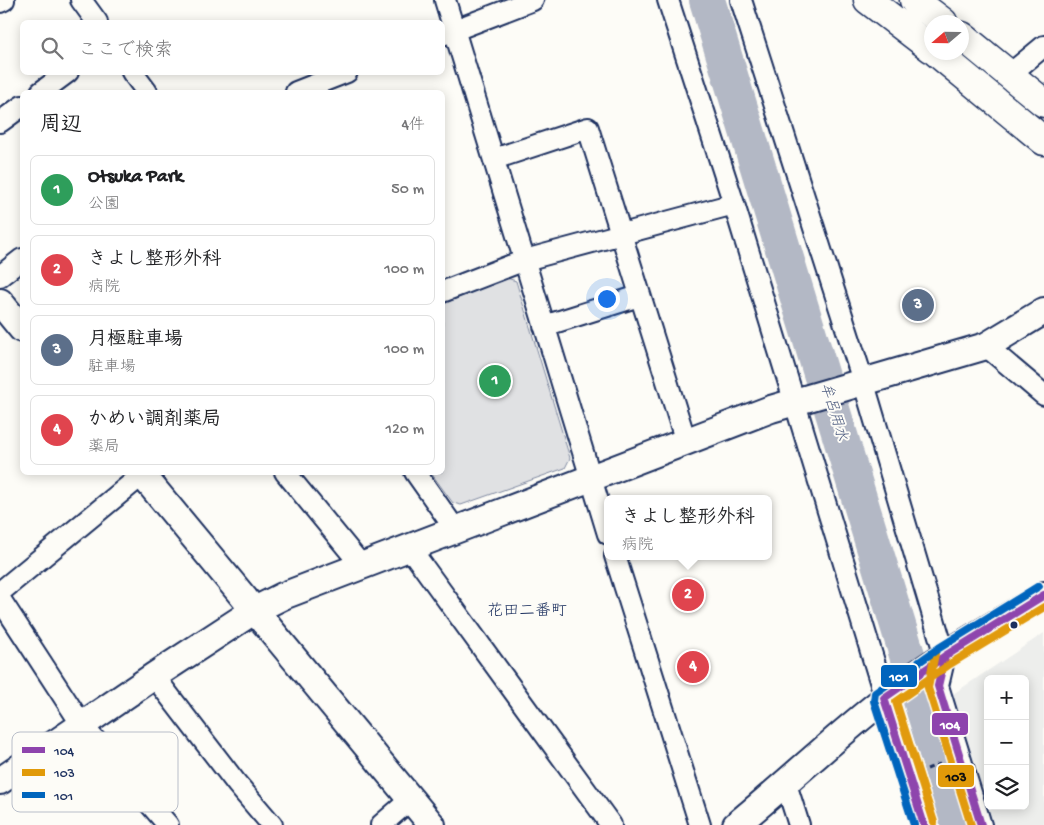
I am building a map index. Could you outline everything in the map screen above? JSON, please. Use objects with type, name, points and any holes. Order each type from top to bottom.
[{"type":"main road","points":[[868,0],[924,43]]},
{"type":"main road","points":[[914,0],[934,15]]},
{"type":"main road","points":[[969,42],[1044,103]]},
{"type":"main road","points":[[946,60],[1044,141]]},
{"type":"street","points":[[0,2],[4,0]]},
{"type":"street","points":[[81,0],[96,20]]},
{"type":"street","points":[[445,0],[448,32],[494,158],[604,521]]},
{"type":"street","points":[[448,32],[531,0]]},
{"type":"street","points":[[668,0],[734,204],[828,393],[936,662],[938,686],[982,825]]},
{"type":"street","points":[[741,0],[924,825]]},
{"type":"street","points":[[1010,74],[1044,46]]},
{"type":"street","points":[[44,90],[64,75]]},
{"type":"street","points":[[134,75],[145,90]]},
{"type":"street","points":[[301,90],[339,75]]},
{"type":"street","points":[[0,122],[20,107]]},
{"type":"street","points":[[494,158],[588,128],[686,442]]},
{"type":"street","points":[[445,291],[525,260],[734,204]]},
{"type":"street","points":[[0,276],[20,261]]},
{"type":"street","points":[[544,326],[640,296]]},
{"type":"street","points":[[0,302],[20,327]]},
{"type":"street","points":[[72,732],[255,610],[283,596],[590,477],[686,442],[828,393],[986,346],[1044,311]]},
{"type":"street","points":[[986,346],[1044,395]]},
{"type":"street","points":[[0,592],[140,475]]},
{"type":"street","points":[[142,475],[432,825]]},
{"type":"street","points":[[287,475],[362,566]]},
{"type":"street","points":[[417,475],[455,529]]},
{"type":"street","points":[[409,547],[611,825]]},
{"type":"street","points":[[616,560],[700,825]]},
{"type":"street","points":[[736,825],[894,691],[936,662],[1044,595]]},
{"type":"street","points":[[0,600],[88,732]]},
{"type":"street","points":[[154,676],[237,784],[272,825]]},
{"type":"street","points":[[0,781],[12,773]]},
{"type":"street","points":[[786,784],[799,825]]},
{"type":"street","points":[[381,825],[411,799]]},
{"type":"street","points":[[157,812],[168,825]]},
{"type":"path","points":[[923,770],[945,762]]},
{"type":"shaded area","points":[[507,278],[516,281],[570,458],[565,468],[461,505],[453,503],[432,475],[445,475],[445,303]]},
{"type":"shaded area","points":[[1044,633],[1044,825],[991,825],[986,810],[1029,810],[1029,675],[984,675],[984,803],[950,696]]},
{"type":"waterway","name":"牟呂用水","points":[[707,0],[959,825]]},
{"type":"transit line","name":"101","points":[[914,825],[874,701],[875,693],[939,648],[1039,586]]},
{"type":"transit line","name":"104","points":[[924,825],[884,698],[945,656],[1044,595]]},
{"type":"transit line","name":"103","points":[[934,822],[896,702],[950,664],[1044,607]]},
{"type":"transit line","name":"104","points":[[974,638],[945,656],[938,686],[981,825]]},
{"type":"transit line","name":"103","points":[[935,654],[928,688],[971,825]]},
{"type":"place","name":"月極駐車場","points":[[918,305]]},
{"type":"place","name":"Otsuka Park","points":[[495,381]]},
{"type":"place","name":"きよし整形外科","points":[[688,595]]},
{"type":"place","name":"かめい調剤薬局","points":[[693,667]]},
{"type":"district","name":"花田二番町","points":[[527,612]]}]
